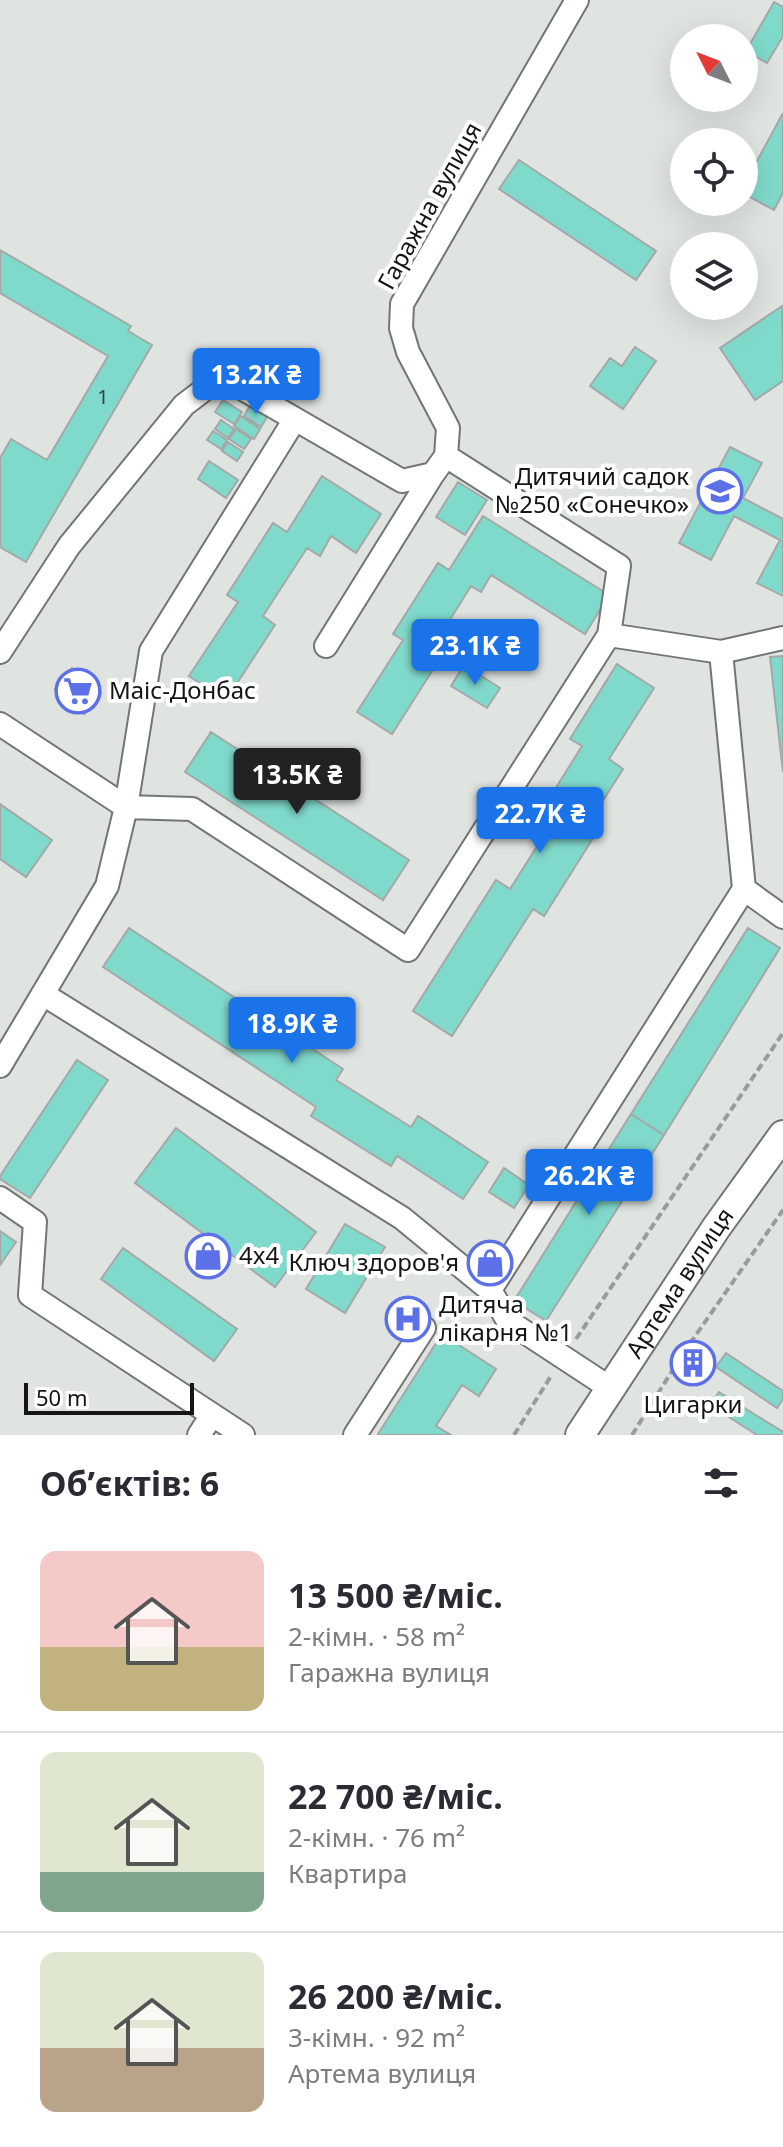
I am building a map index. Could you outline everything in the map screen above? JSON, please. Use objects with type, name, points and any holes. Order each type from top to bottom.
[{"type":"main road","name":"Артема вулиця","points":[[580,1435],[716,1228],[783,1135]]},
{"type":"street","name":"Гаражна вулиця","points":[[440,465],[448,428],[408,352],[401,328],[402,304],[577,0]]},
{"type":"street","points":[[0,652],[69,546],[184,405],[213,383],[238,386],[402,481],[440,465]]},
{"type":"street","points":[[0,1066],[107,886],[126,807],[151,651],[295,419]]},
{"type":"street","points":[[0,724],[126,807],[192,809],[408,950],[609,635],[619,566],[440,465]]},
{"type":"street","points":[[326,646],[440,465]]},
{"type":"street","points":[[609,635],[721,652],[783,638]]},
{"type":"street","points":[[490,1290],[744,889],[721,652]]},
{"type":"street","points":[[744,889],[783,917]]},
{"type":"street","points":[[43,994],[402,1218],[490,1290],[508,1321],[610,1388]]},
{"type":"street","points":[[0,1198],[35,1222],[30,1295],[243,1435]]},
{"type":"street","points":[[355,1435],[424,1328]]},
{"type":"street","points":[[199,1435],[212,1415]]},
{"type":"path","points":[[514,1435],[563,1357],[783,1033]]},
{"type":"path","points":[[632,1435],[682,1355],[783,1210]]},
{"type":"building","points":[[774,2],[783,7],[783,36],[767,63],[758,58],[758,30]]},
{"type":"building","points":[[783,113],[783,193],[774,210],[758,201],[758,159]]},
{"type":"building","points":[[519,160],[656,251],[636,280],[499,189]]},
{"type":"building","points":[[0,250],[131,326],[128,331],[152,345],[26,562],[0,547],[0,458],[11,439],[47,460],[108,356],[0,293]]},
{"type":"building","points":[[782,306],[783,381],[755,400],[720,348]]},
{"type":"building","points":[[635,347],[656,361],[623,409],[590,386],[610,358],[622,366]]},
{"type":"building","points":[[223,400],[242,412],[234,424],[215,412]]},
{"type":"building","points":[[250,406],[267,417],[261,427],[244,416]]},
{"type":"building","points":[[241,416],[260,429],[254,439],[234,426]]},
{"type":"building","points":[[221,420],[234,429],[228,438],[215,429]]},
{"type":"building","points":[[236,429],[251,439],[244,449],[229,439]]},
{"type":"building","points":[[213,431],[227,440],[221,449],[207,440]]},
{"type":"building","points":[[228,442],[243,452],[237,461],[222,451]]},
{"type":"building","points":[[730,447],[762,463],[743,498],[783,519],[783,596],[757,583],[780,540],[734,516],[711,560],[679,543]]},
{"type":"building","points":[[209,461],[238,480],[226,498],[198,479]]},
{"type":"building","points":[[322,476],[381,514],[356,553],[331,536],[320,556],[307,548],[263,616],[275,625],[226,700],[189,676],[238,602],[227,595],[273,523],[287,532]]},
{"type":"building","points":[[458,482],[487,500],[465,535],[436,517]]},
{"type":"building","points":[[483,516],[609,595],[585,634],[491,575],[481,592],[471,586],[429,653],[439,660],[392,734],[357,712],[403,640],[393,634],[438,563],[449,570]]},
{"type":"building","points":[[783,656],[783,772],[770,657]]},
{"type":"building","points":[[617,664],[654,688],[609,759],[623,769],[585,829],[595,835],[544,916],[533,909],[452,1036],[413,1011],[496,880],[510,889],[555,818],[542,810],[582,746],[570,739]]},
{"type":"building","points":[[464,665],[500,688],[487,708],[451,686]]},
{"type":"building","name":"Маіс-Донбас","points":[[72,668],[101,693],[84,714],[55,689]]},
{"type":"building","points":[[211,732],[409,860],[383,900],[185,772]]},
{"type":"building","points":[[0,804],[52,840],[26,877],[0,859]]},
{"type":"building","points":[[129,928],[343,1069],[336,1080],[411,1127],[418,1116],[488,1162],[463,1199],[397,1156],[391,1166],[311,1116],[316,1107],[103,967]]},
{"type":"building","points":[[748,928],[780,948],[664,1135],[631,1114]]},
{"type":"building","points":[[77,1060],[108,1080],[30,1198],[0,1179],[0,1176]]},
{"type":"building","points":[[631,1114],[664,1135],[546,1321],[514,1301]]},
{"type":"building","points":[[176,1128],[316,1232],[275,1287],[135,1183]]},
{"type":"building","points":[[504,1168],[529,1185],[514,1208],[489,1192]]},
{"type":"building","points":[[345,1224],[385,1247],[345,1313],[306,1289]]},
{"type":"building","points":[[0,1231],[16,1242],[0,1265]]},
{"type":"building","points":[[123,1248],[237,1329],[214,1361],[101,1279]]},
{"type":"building","points":[[442,1334],[496,1369],[479,1396],[462,1385],[436,1426],[451,1435],[378,1434]]},
{"type":"building","points":[[726,1353],[783,1391],[783,1399],[777,1408],[716,1367]]},
{"type":"building","points":[[719,1392],[783,1432],[783,1435],[757,1435],[710,1405]]},
{"type":"place","name":"Дитячий садок №250 «Сонечко»","points":[[720,491]]},
{"type":"place","name":"Маіс-Донбас","points":[[78,691]]},
{"type":"place","name":"4x4","points":[[208,1256]]},
{"type":"place","name":"Ключ здоров'я","points":[[490,1263]]},
{"type":"place","name":"Дитяча лікарня №1","points":[[408,1319]]},
{"type":"place","name":"Цигарки","points":[[693,1363]]}]
